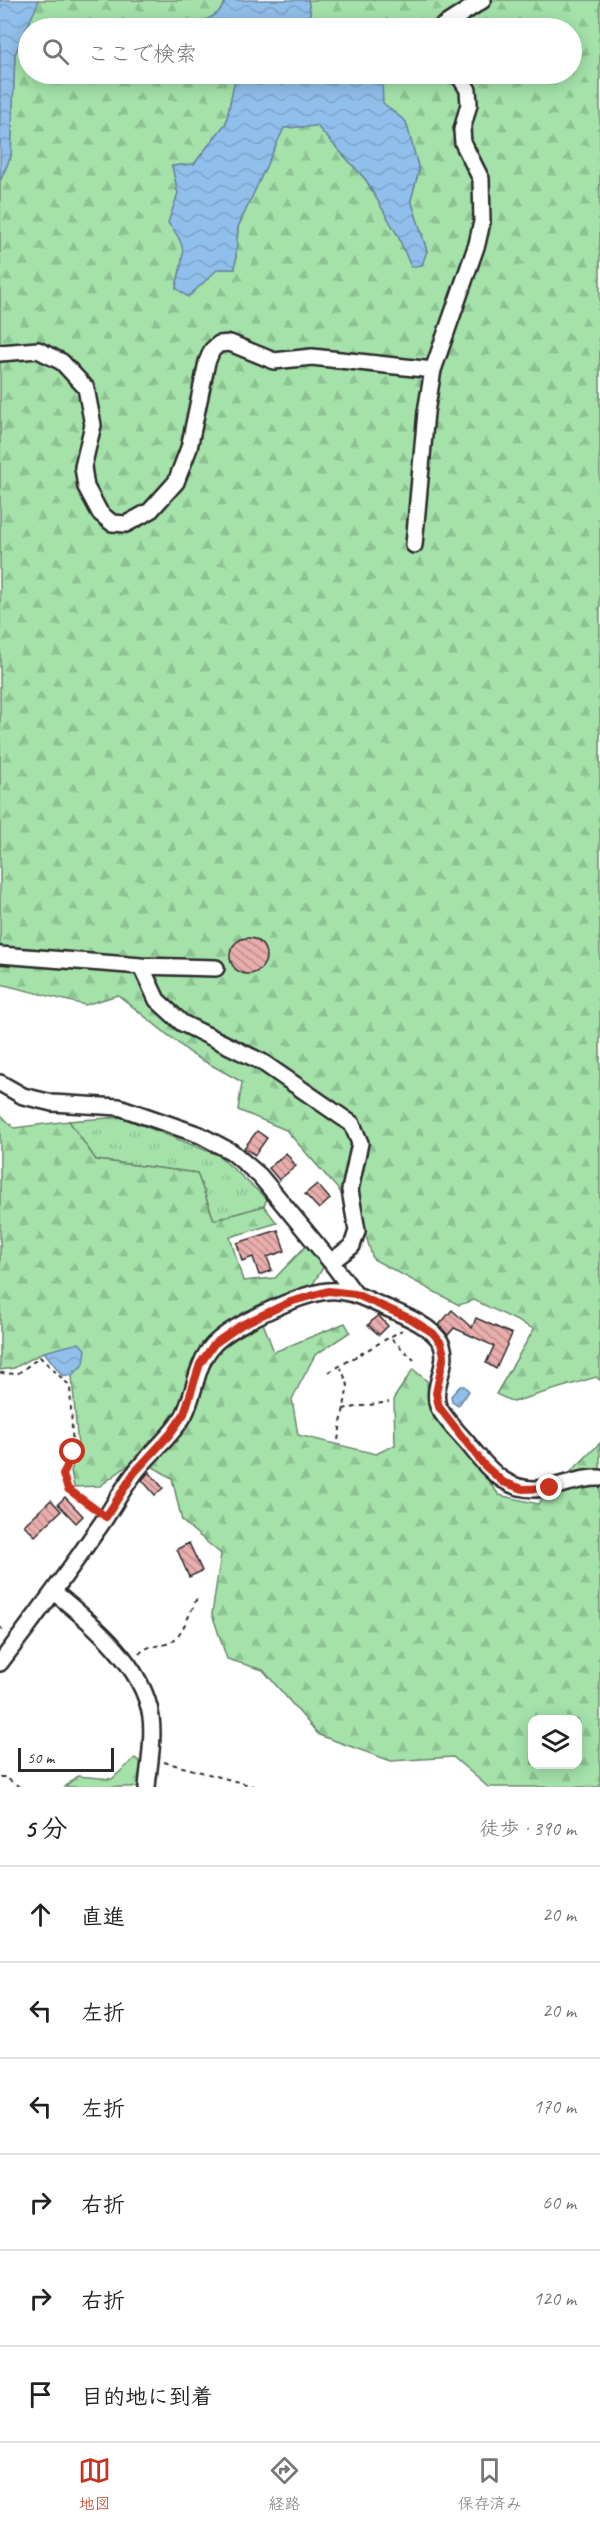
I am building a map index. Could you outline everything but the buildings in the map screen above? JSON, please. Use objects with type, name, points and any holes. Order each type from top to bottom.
[{"type":"street","points":[[455,18],[483,0]]},
{"type":"street","points":[[414,545],[426,412],[433,370],[477,244],[482,222],[481,180],[463,143],[462,130],[469,104],[468,90],[464,84]]},
{"type":"street","points":[[0,353],[38,350],[62,362],[86,388],[93,425],[83,466],[86,488],[100,513],[112,524],[126,524],[150,511],[176,482],[189,448],[207,362],[212,350],[219,344],[230,343],[274,361],[312,357],[433,370]]},
{"type":"street","points":[[0,955],[141,966],[216,968]]},
{"type":"street","points":[[141,966],[157,1000],[182,1023],[262,1062],[352,1124],[360,1143],[351,1190],[357,1231],[352,1246],[331,1262]]},
{"type":"street","points":[[0,1083],[23,1096],[52,1103],[119,1107],[200,1135],[232,1152],[260,1176],[355,1294]]},
{"type":"street","points":[[0,1663],[54,1592],[134,1473],[170,1434],[184,1414],[200,1364],[214,1344],[241,1325],[290,1302],[328,1291],[355,1294],[411,1319],[433,1333],[441,1343],[444,1355],[436,1393],[439,1407],[484,1465],[503,1482],[523,1489],[532,1489],[550,1488],[587,1477],[600,1478]]},
{"type":"street","points":[[54,1592],[83,1616],[128,1665],[140,1682],[148,1703],[151,1720],[147,1787]]},
{"type":"path","points":[[329,1372],[406,1328],[411,1319]]},
{"type":"path","points":[[392,1339],[414,1360]]},
{"type":"path","points":[[0,1373],[17,1374],[39,1357],[70,1386],[73,1452],[63,1475],[68,1489],[106,1517]]},
{"type":"path","points":[[338,1440],[348,1385],[341,1368]]},
{"type":"path","points":[[343,1410],[389,1402]]},
{"type":"path","points":[[128,1665],[146,1647],[168,1644],[176,1640],[198,1596]]},
{"type":"path","points":[[150,1758],[257,1787]]},
{"type":"path","points":[[0,1777],[20,1787]]},
{"type":"green space","points":[[38,0],[226,0],[220,11],[211,18],[30,18]]},
{"type":"green space","points":[[308,0],[600,0],[600,1380],[596,1377],[513,1402],[496,1394],[534,1329],[474,1300],[459,1305],[373,1259],[359,1213],[286,1130],[238,1110],[242,1082],[193,1055],[118,995],[85,1005],[0,984],[0,181],[11,156],[15,54],[18,47],[18,84],[234,84],[226,123],[194,164],[172,166],[178,193],[169,223],[180,240],[183,254],[176,288],[218,269],[235,269],[238,227],[283,128],[317,126],[366,180],[398,236],[411,266],[427,251],[411,200],[419,170],[406,122],[362,84],[582,84],[582,18],[311,18]]},
{"type":"green space","points":[[0,1114],[14,1128],[69,1121],[96,1160],[197,1173],[214,1220],[264,1206],[277,1223],[230,1237],[243,1281],[275,1278],[307,1245],[324,1266],[313,1284],[257,1307],[274,1352],[345,1323],[350,1332],[315,1355],[292,1399],[298,1435],[376,1454],[395,1445],[394,1398],[413,1369],[427,1381],[428,1401],[499,1495],[538,1504],[600,1443],[600,1787],[488,1787],[453,1757],[391,1761],[319,1735],[263,1670],[227,1659],[212,1614],[221,1554],[182,1521],[172,1478],[138,1458],[100,1486],[74,1487],[71,1471],[78,1448],[72,1376],[84,1363],[44,1352],[14,1368],[0,1370]]},
{"type":"green space","points":[[121,1117],[218,1155],[267,1199],[264,1206],[214,1220],[197,1173],[96,1160],[69,1121]]},
{"type":"green space","points":[[135,1758],[143,1764],[140,1787],[65,1787],[77,1776],[112,1779]]},
{"type":"water","points":[[0,0],[38,0],[31,18],[18,18],[11,156],[0,181]]},
{"type":"water","points":[[226,0],[308,0],[311,18],[210,18],[216,15]]},
{"type":"water","points":[[234,84],[382,84],[383,103],[406,122],[419,170],[411,200],[427,251],[422,265],[411,267],[398,236],[366,180],[317,126],[284,128],[238,227],[235,269],[218,269],[188,297],[176,288],[183,254],[180,240],[168,223],[178,193],[172,166],[194,164],[226,123]]},
{"type":"water","points":[[79,1343],[86,1350],[84,1363],[72,1376],[62,1375],[44,1352]]},
{"type":"water","points":[[460,1386],[464,1386],[469,1391],[458,1406],[452,1402],[451,1396]]},
{"type":"route","points":[[73,1452],[63,1475],[68,1489],[106,1517],[134,1473],[170,1434],[184,1414],[200,1364],[214,1344],[241,1325],[290,1302],[328,1291],[355,1294],[411,1319],[433,1333],[441,1343],[444,1355],[436,1393],[439,1407],[484,1465],[503,1482],[523,1489],[550,1488]]}]
